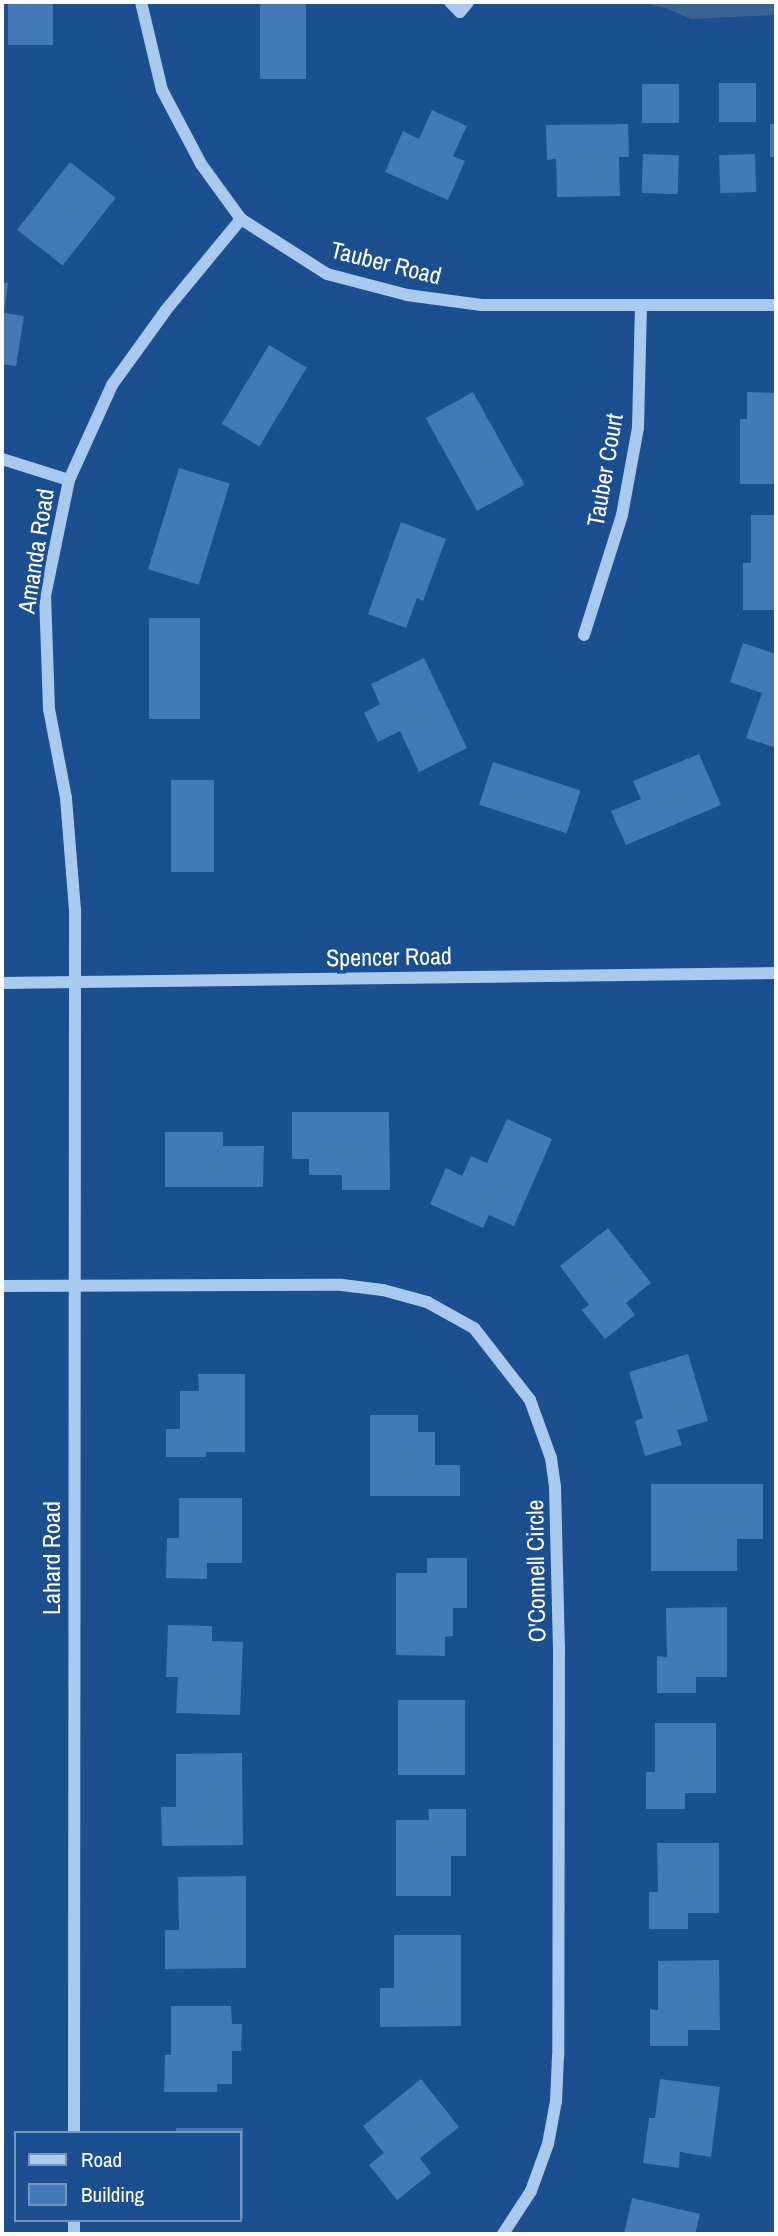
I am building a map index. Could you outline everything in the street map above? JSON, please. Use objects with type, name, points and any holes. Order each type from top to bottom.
[{"type":"street","name":"Tauber Road","points":[[141,2],[162,90],[201,164],[241,219],[327,274],[407,295],[481,304],[641,307],[776,305]]},
{"type":"street","points":[[450,2],[460,12],[468,2]]},
{"type":"street","name":"Amanda Road","points":[[74,983],[72,854],[66,798],[49,709],[45,653],[45,596],[69,480],[112,385],[166,310],[241,219]]},
{"type":"street","name":"Tauber Court","points":[[584,635],[622,515],[638,428],[641,307]]},
{"type":"street","points":[[2,459],[69,480]]},
{"type":"street","name":"Spencer Road","points":[[2,983],[776,973]]},
{"type":"street","name":"Lahard Road","points":[[74,983],[74,2131]]},
{"type":"street","name":"O'Connell Circle","points":[[2,1286],[342,1285],[383,1290],[427,1302],[474,1328],[530,1399],[551,1458],[555,1487],[559,1647],[558,2056],[556,2101],[548,2144],[531,2191],[503,2234]]},
{"type":"water","points":[[636,2],[776,2],[776,15],[691,19],[666,8]]},
{"type":"building","points":[[8,2],[53,2],[53,45],[8,45]]},
{"type":"building","points":[[260,2],[306,2],[306,79],[260,79]]},
{"type":"building","points":[[719,83],[756,83],[756,122],[719,122]]},
{"type":"building","points":[[642,84],[679,84],[679,123],[642,123]]},
{"type":"building","points":[[432,110],[467,126],[453,156],[465,161],[448,200],[385,172],[403,131],[419,139]]},
{"type":"building","points":[[628,124],[629,157],[619,157],[620,196],[557,197],[556,159],[547,160],[546,125]]},
{"type":"building","points":[[770,124],[776,124],[776,157],[770,157]]},
{"type":"building","points":[[643,154],[679,155],[678,194],[642,193]]},
{"type":"building","points":[[755,154],[756,192],[720,193],[719,155]]},
{"type":"building","points":[[70,162],[116,198],[63,265],[17,230]]},
{"type":"building","points":[[2,282],[8,283],[4,313],[24,316],[16,366],[2,364]]},
{"type":"building","points":[[269,345],[307,368],[259,447],[222,424]]},
{"type":"building","points":[[473,392],[524,485],[477,511],[426,418]]},
{"type":"building","points":[[747,392],[776,393],[776,484],[740,484],[740,419],[747,419]]},
{"type":"building","points":[[179,468],[230,483],[199,585],[148,569]]},
{"type":"building","points":[[751,515],[776,515],[776,610],[743,610],[743,563],[751,563]]},
{"type":"building","points":[[401,522],[446,539],[423,601],[417,598],[406,628],[368,614]]},
{"type":"building","points":[[149,618],[200,618],[200,719],[149,719]]},
{"type":"building","points":[[743,643],[776,654],[776,748],[746,738],[762,693],[730,682]]},
{"type":"building","points":[[424,658],[467,748],[419,772],[400,731],[378,742],[364,713],[380,704],[371,684]]},
{"type":"building","points":[[699,754],[721,805],[626,845],[611,811],[641,799],[633,781]]},
{"type":"building","points":[[493,762],[580,790],[567,833],[479,805]]},
{"type":"building","points":[[171,780],[214,780],[214,872],[171,872]]},
{"type":"building","points":[[292,1112],[389,1112],[390,1190],[342,1190],[342,1175],[309,1175],[309,1159],[292,1159]]},
{"type":"building","points":[[507,1119],[552,1139],[514,1226],[489,1215],[483,1228],[430,1204],[446,1168],[462,1176],[471,1156],[487,1163]]},
{"type":"building","points":[[165,1132],[223,1132],[223,1146],[264,1146],[263,1187],[165,1187]]},
{"type":"building","points":[[608,1228],[651,1283],[626,1303],[635,1315],[605,1339],[582,1310],[589,1305],[560,1266]]},
{"type":"building","points":[[688,1354],[708,1421],[677,1430],[682,1445],[645,1456],[635,1421],[643,1418],[629,1372]]},
{"type":"building","points":[[198,1374],[245,1374],[245,1452],[206,1452],[206,1457],[166,1457],[166,1429],[180,1429],[180,1391],[199,1391]]},
{"type":"building","points":[[370,1415],[418,1415],[418,1432],[435,1432],[435,1465],[460,1465],[460,1496],[370,1496]]},
{"type":"building","points":[[651,1484],[763,1484],[763,1539],[737,1539],[737,1571],[651,1571]]},
{"type":"building","points":[[179,1498],[242,1498],[242,1563],[207,1563],[207,1579],[166,1578],[167,1538],[179,1538]]},
{"type":"building","points":[[427,1558],[467,1558],[467,1608],[453,1608],[453,1636],[445,1637],[445,1656],[396,1655],[396,1573],[427,1573]]},
{"type":"building","points":[[727,1607],[727,1677],[696,1677],[696,1693],[657,1693],[657,1656],[667,1657],[666,1608]]},
{"type":"building","points":[[168,1625],[212,1626],[212,1641],[243,1642],[240,1715],[176,1713],[178,1677],[166,1677]]},
{"type":"building","points":[[398,1700],[465,1700],[465,1775],[398,1775]]},
{"type":"building","points":[[655,1723],[716,1723],[716,1793],[685,1793],[685,1809],[646,1809],[646,1772],[655,1772]]},
{"type":"building","points":[[242,1753],[243,1845],[162,1846],[161,1807],[176,1807],[176,1754]]},
{"type":"building","points":[[428,1809],[466,1809],[466,1856],[451,1856],[451,1896],[396,1896],[396,1820],[429,1820]]},
{"type":"building","points":[[657,1843],[719,1843],[719,1913],[688,1913],[688,1929],[649,1929],[649,1892],[658,1892]]},
{"type":"building","points":[[246,1876],[246,1968],[165,1969],[165,1930],[179,1930],[178,1877]]},
{"type":"building","points":[[394,1935],[461,1935],[461,2026],[380,2027],[380,1988],[394,1988]]},
{"type":"building","points":[[719,1960],[720,2030],[688,2030],[688,2046],[650,2046],[650,2009],[658,2010],[658,1961]]},
{"type":"building","points":[[171,2006],[231,2006],[232,2024],[242,2024],[241,2051],[232,2051],[232,2084],[217,2084],[217,2092],[164,2092],[165,2055],[171,2055]]},
{"type":"building","points":[[421,2079],[459,2127],[420,2158],[431,2173],[397,2200],[369,2165],[384,2153],[363,2126]]},
{"type":"building","points":[[660,2079],[720,2087],[711,2157],[680,2152],[679,2168],[643,2163],[649,2118],[655,2118]]},
{"type":"building","points":[[176,2128],[243,2128],[243,2219],[242,2131],[176,2131]]},
{"type":"building","points":[[632,2198],[700,2214],[695,2234],[624,2234]]}]
